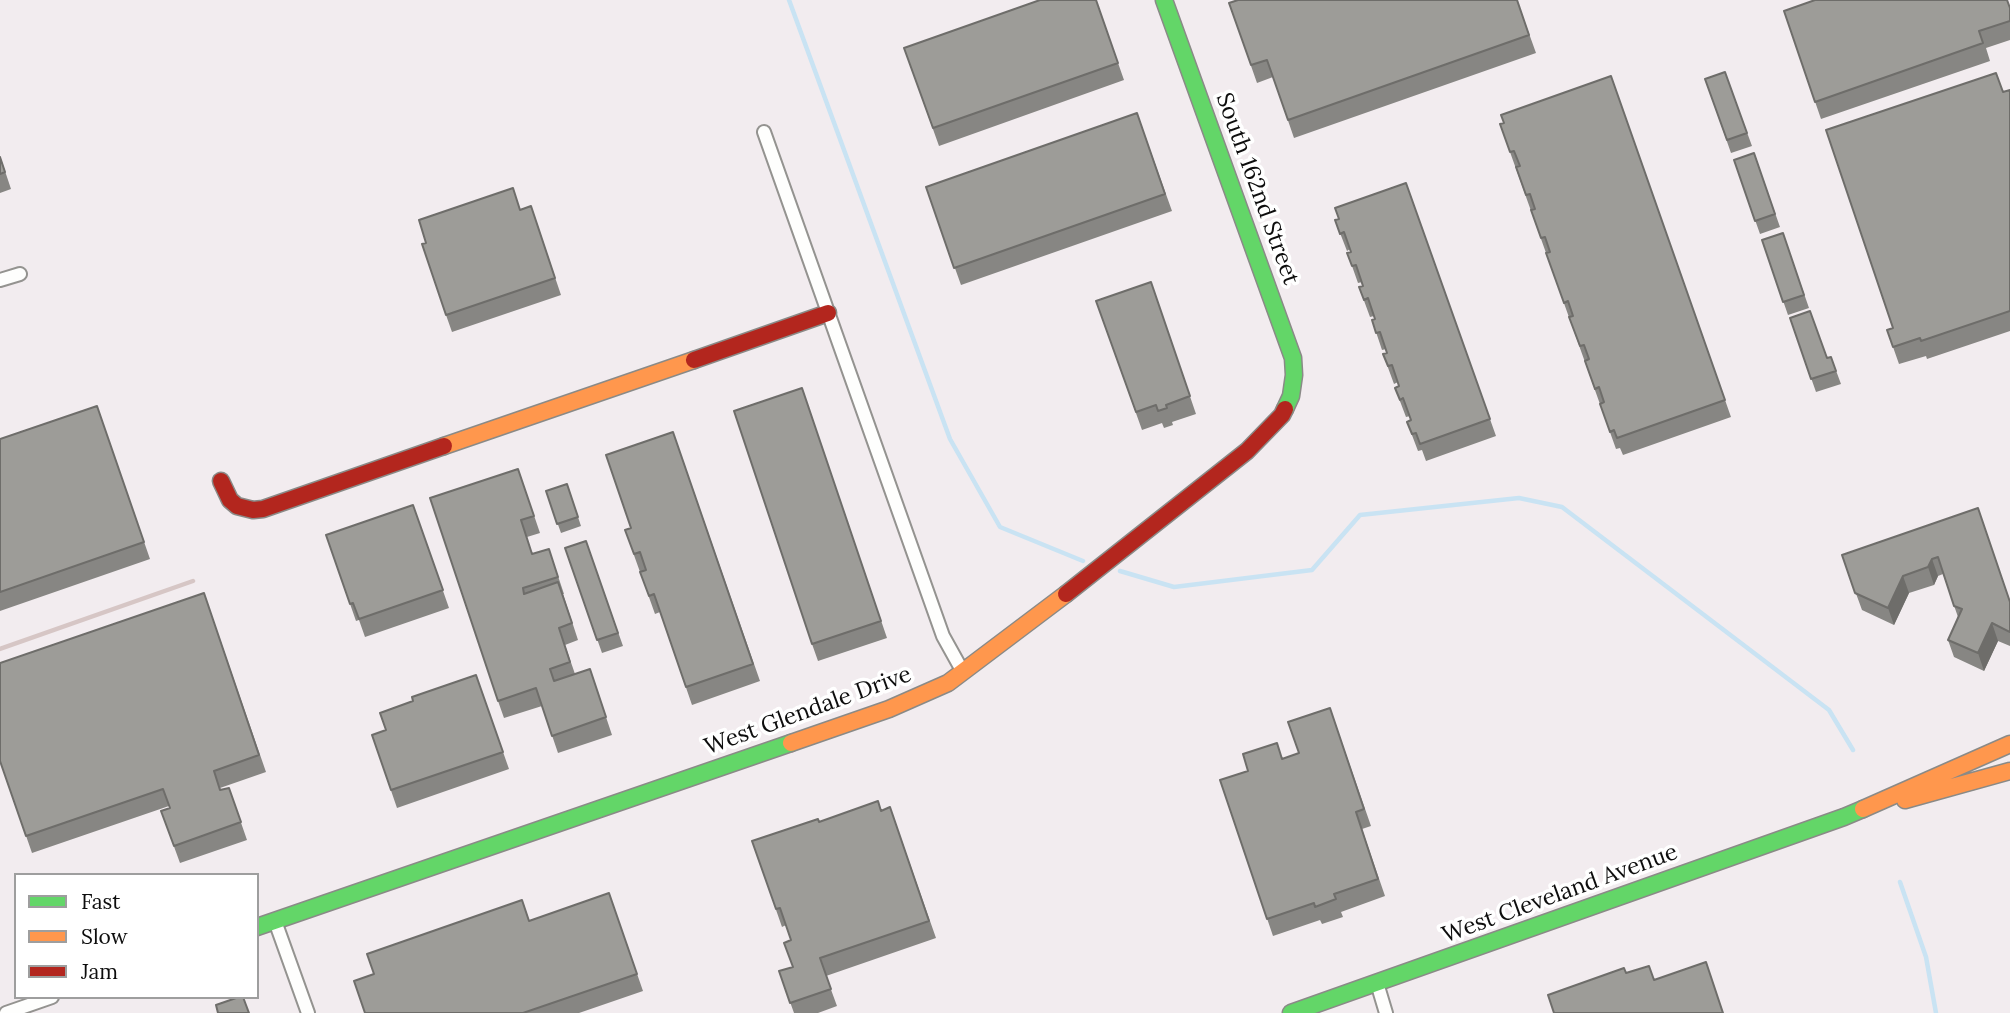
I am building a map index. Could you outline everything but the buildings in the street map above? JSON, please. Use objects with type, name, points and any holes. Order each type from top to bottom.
[{"type":"street","name":"South 162nd Street","points":[[1164,0],[1290,348],[1294,375],[1291,396]]},
{"type":"street","points":[[764,132],[943,636],[963,673]]},
{"type":"street","points":[[0,280],[20,274]]},
{"type":"street","points":[[221,481],[230,500],[237,506],[253,510],[263,509],[828,313]]},
{"type":"street","name":"West Glendale Drive","points":[[259,926],[889,709],[948,683],[1087,579],[1247,451],[1282,415],[1291,396]]},
{"type":"street","name":"West Cleveland Avenue","points":[[1844,817],[2010,744]]},
{"type":"street","name":"West Cleveland Avenue","points":[[1291,1013],[1844,817],[2010,771]]},
{"type":"street","points":[[275,921],[308,1013]]},
{"type":"street","points":[[1377,983],[1386,1013]]},
{"type":"street","points":[[6,1013],[46,999]]},
{"type":"shaded area","points":[[0,0],[2010,0],[2010,1013],[0,1013]]},
{"type":"waterway","points":[[789,0],[950,439],[1000,527],[1083,561]]},
{"type":"waterway","points":[[1120,571],[1174,587],[1312,570],[1360,515],[1519,498],[1562,507],[1829,710],[1853,750]]},
{"type":"waterway","points":[[1900,882],[1926,957],[1936,1013]]},
{"type":"railway","points":[[0,649],[193,581]]},
{"type":"traffic: fast","points":[[1164,0],[1293,358],[1291,396],[1285,409]]},
{"type":"traffic: fast","points":[[259,926],[791,743]]},
{"type":"traffic: fast","points":[[1291,1013],[1863,809]]},
{"type":"traffic: slow","points":[[444,446],[694,360]]},
{"type":"traffic: slow","points":[[791,743],[889,709],[948,683],[1066,594]]},
{"type":"traffic: slow","points":[[1863,809],[2010,744]]},
{"type":"traffic: slow","points":[[1905,800],[2010,771]]},
{"type":"traffic: jam","points":[[694,360],[828,313]]},
{"type":"traffic: jam","points":[[1066,594],[1247,451],[1285,409]]},
{"type":"traffic: jam","points":[[221,481],[230,500],[237,506],[253,510],[263,509],[444,446]]}]
